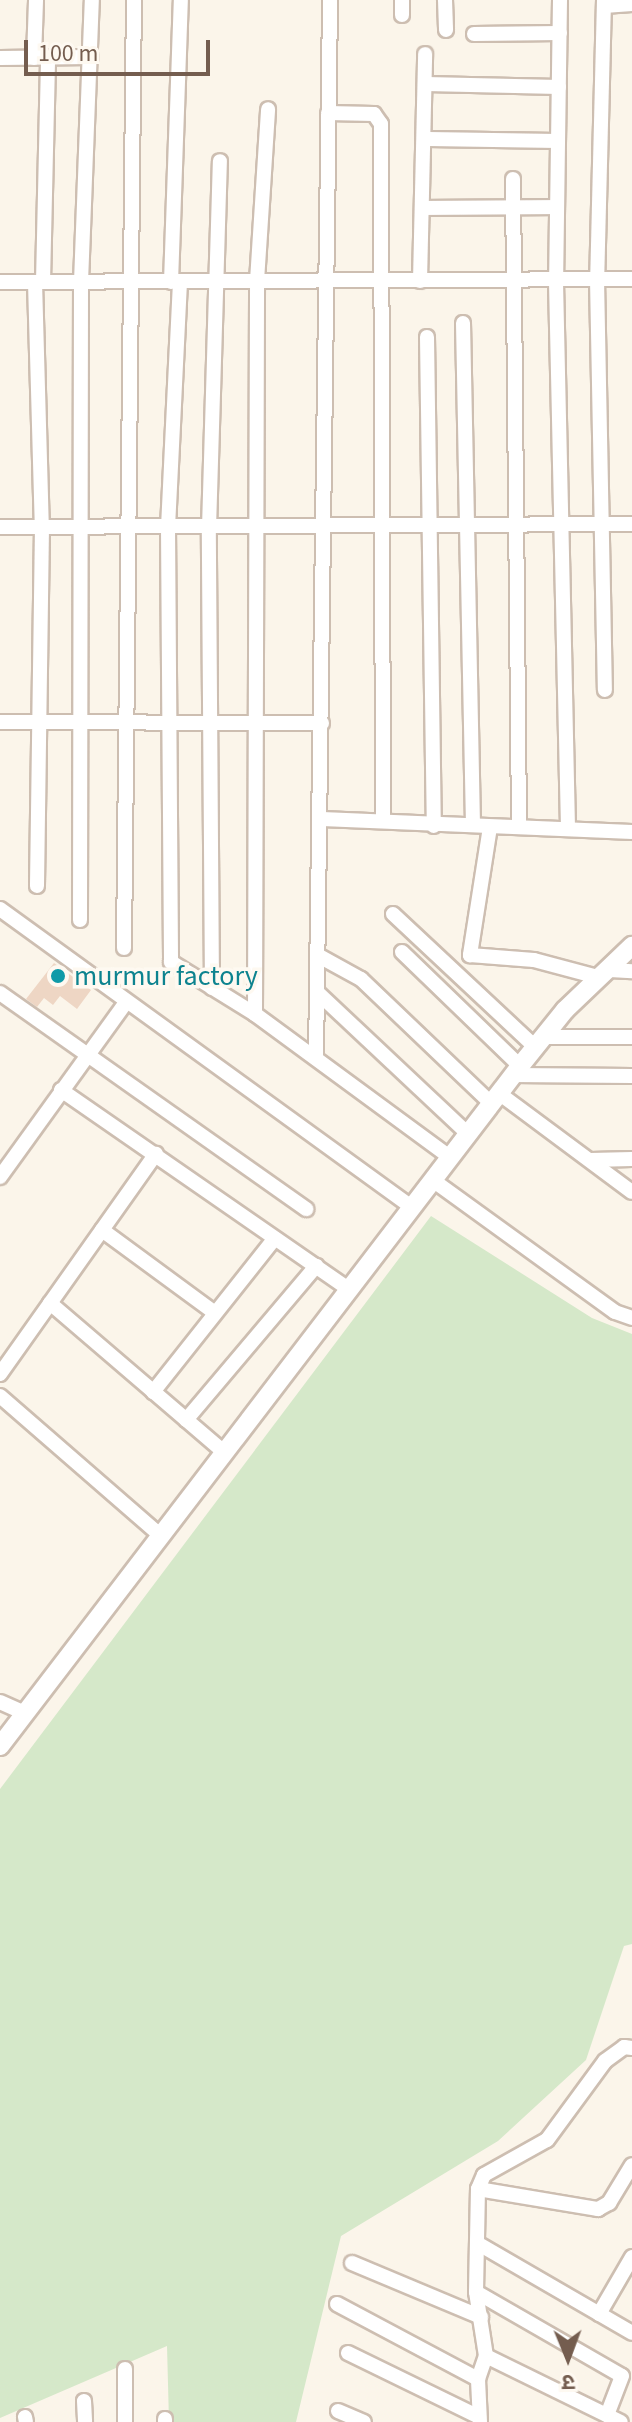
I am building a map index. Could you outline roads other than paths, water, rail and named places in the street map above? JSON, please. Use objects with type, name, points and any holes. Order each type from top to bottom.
[{"type":"street","points":[[36,0],[41,59],[39,282],[42,527],[37,886]]},
{"type":"street","points":[[80,920],[81,282],[92,0]]},
{"type":"street","points":[[124,948],[129,527],[127,282],[134,0]]},
{"type":"street","points":[[181,0],[168,527],[171,962],[255,1014],[451,1158]]},
{"type":"street","points":[[316,1058],[323,819],[321,526],[328,281],[330,0]]},
{"type":"street","points":[[445,0],[446,30]]},
{"type":"street","points":[[560,0],[556,282],[568,829]]},
{"type":"street","points":[[605,690],[605,524],[597,279],[604,3],[632,4]]},
{"type":"street","points":[[474,34],[560,33]]},
{"type":"street","points":[[420,281],[428,139],[425,54]]},
{"type":"street","points":[[0,58],[91,57]]},
{"type":"street","points":[[426,84],[559,87]]},
{"type":"street","points":[[255,1014],[257,281],[268,109]]},
{"type":"street","points":[[328,113],[374,114],[381,124],[386,526],[383,821]]},
{"type":"street","points":[[428,139],[558,141]]},
{"type":"street","points":[[212,988],[213,723],[209,528],[214,281],[220,161]]},
{"type":"street","points":[[513,179],[519,827]]},
{"type":"street","points":[[426,208],[557,207]]},
{"type":"street","points":[[0,282],[556,282],[632,279]]},
{"type":"street","points":[[463,323],[470,525],[473,825]]},
{"type":"street","points":[[427,337],[434,825]]},
{"type":"street","points":[[0,527],[632,524]]},
{"type":"street","points":[[0,722],[82,727],[322,723]]},
{"type":"street","points":[[323,819],[632,832]]},
{"type":"street","points":[[490,827],[470,955],[534,960],[605,974],[632,971]]},
{"type":"street","points":[[0,909],[413,1208]]},
{"type":"street","points":[[393,914],[540,1043],[632,1037]]},
{"type":"street","points":[[0,1746],[516,1071],[632,946]]},
{"type":"street","points":[[402,952],[516,1071],[632,1076]]},
{"type":"street","points":[[319,956],[361,979],[496,1099],[591,1160],[632,1192]]},
{"type":"street","points":[[0,993],[306,1209]]},
{"type":"street","points":[[318,993],[469,1135]]},
{"type":"street","points":[[0,1177],[126,1002]]},
{"type":"street","points":[[61,1090],[350,1290]]},
{"type":"street","points":[[0,1374],[156,1154]]},
{"type":"street","points":[[591,1160],[632,1159]]},
{"type":"street","points":[[434,1181],[615,1312],[632,1318]]},
{"type":"street","points":[[102,1230],[215,1313]]},
{"type":"street","points":[[153,1392],[275,1238]]},
{"type":"street","points":[[186,1420],[316,1266]]},
{"type":"street","points":[[50,1303],[225,1453]]},
{"type":"street","points":[[0,1396],[161,1536]]},
{"type":"street","points":[[0,1702],[25,1713]]},
{"type":"street","points":[[348,2353],[480,2419],[478,2379],[486,2356],[476,2292],[478,2189],[484,2175],[547,2140],[605,2061],[624,2047],[632,2048]]},
{"type":"street","points":[[478,2189],[598,2209],[609,2203],[632,2165]]},
{"type":"street","points":[[477,2243],[632,2333]]},
{"type":"street","points":[[599,2314],[632,2257]]},
{"type":"street","points":[[352,2263],[481,2317]]},
{"type":"street","points":[[476,2292],[622,2376],[614,2419],[486,2356]]},
{"type":"street","points":[[337,2304],[478,2379]]},
{"type":"street","points":[[125,2369],[125,2422]]},
{"type":"street","points":[[84,2401],[85,2422]]},
{"type":"street","points":[[338,2411],[364,2422]]},
{"type":"place","name":"murmur factory","points":[[58,976]]}]
